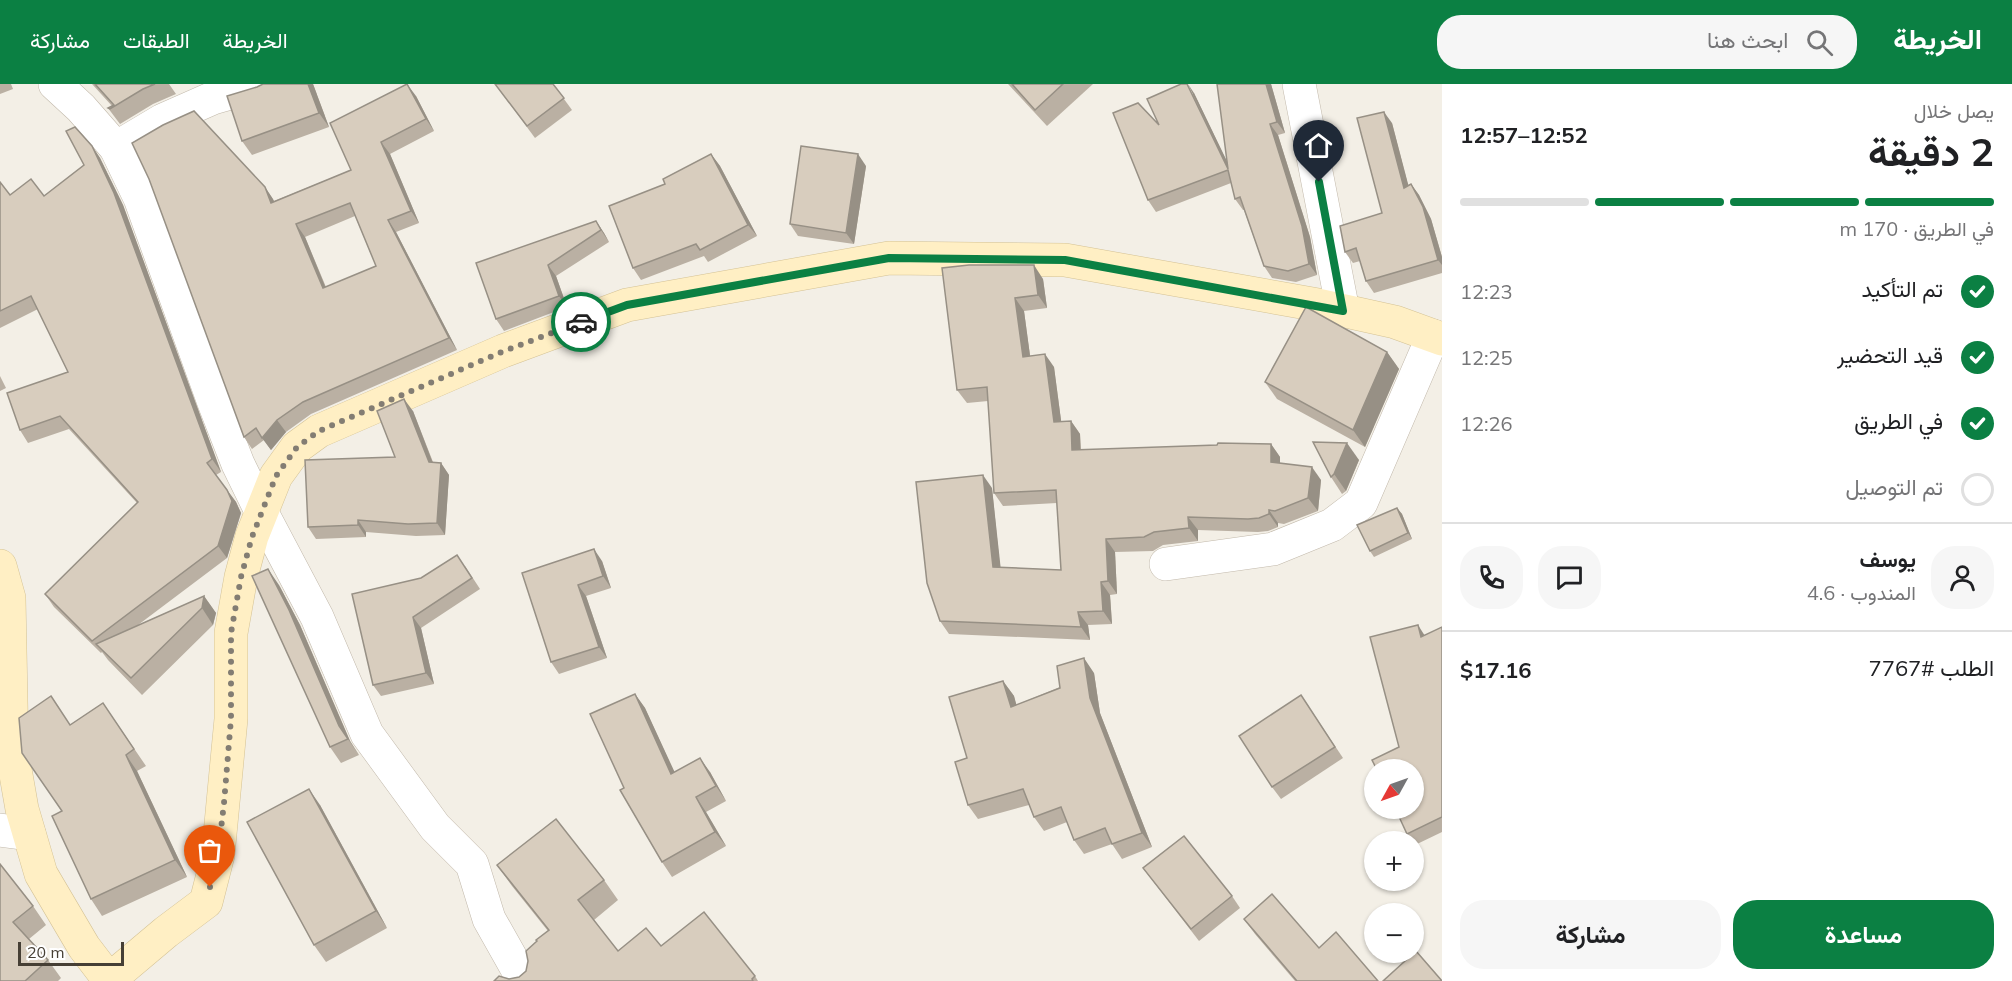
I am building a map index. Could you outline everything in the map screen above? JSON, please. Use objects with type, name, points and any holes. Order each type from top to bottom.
[{"type":"street","points":[[55,84],[81,108],[116,148],[140,198],[238,464],[317,617],[367,734],[435,827],[472,864],[489,919],[524,981]]},
{"type":"street","points":[[116,148],[162,120],[213,98],[262,84]]},
{"type":"street","points":[[1299,84],[1343,311]]},
{"type":"street","points":[[0,566],[9,598],[12,752],[22,809],[15,832],[84,947],[109,981],[166,932],[206,902],[218,855],[231,719],[231,633],[241,577],[252,537],[276,476],[297,447],[319,431],[504,351],[627,305],[889,258],[1065,260],[1343,311],[1395,322],[1437,338],[1361,503],[1332,525],[1273,549],[1166,564]]},
{"type":"building","points":[[95,84],[155,84],[110,109],[108,108],[114,105]]},
{"type":"building","points":[[263,84],[308,84],[319,113],[242,141],[227,96]]},
{"type":"building","points":[[407,84],[426,119],[381,142],[411,211],[388,220],[449,338],[303,402],[277,420],[262,438],[256,428],[244,437],[149,179],[132,143],[194,111],[265,187],[271,203],[351,170],[330,123]],"holes":[[[350,203],[376,266],[323,288],[296,224]]]},
{"type":"building","points":[[495,84],[553,84],[564,98],[527,126]]},
{"type":"building","points":[[1012,84],[1063,84],[1035,110]]},
{"type":"building","points":[[1181,84],[1187,84],[1228,169],[1217,84],[1266,84],[1277,122],[1270,124],[1302,226],[1309,264],[1288,271],[1264,266],[1240,197],[1235,199],[1228,170],[1148,200],[1113,113],[1138,103],[1159,125],[1147,99]]},
{"type":"building","points":[[1384,112],[1404,188],[1411,184],[1423,207],[1438,260],[1366,281],[1356,248],[1345,252],[1340,226],[1382,213],[1357,118]]},
{"type":"building","points":[[75,127],[92,146],[114,193],[212,459],[207,463],[227,490],[232,501],[218,546],[92,641],[45,594],[138,502],[60,416],[20,430],[7,393],[68,372],[31,296],[0,311],[0,182],[10,195],[31,179],[44,196],[84,165],[66,131]]},
{"type":"building","points":[[801,146],[858,154],[846,233],[790,224]]},
{"type":"building","points":[[711,154],[748,225],[700,250],[696,244],[633,268],[609,206],[665,184],[663,179]]},
{"type":"building","points":[[596,221],[601,230],[548,265],[559,296],[496,319],[476,263]]},
{"type":"building","points":[[969,265],[1034,265],[1038,295],[1015,298],[1023,357],[1045,354],[1054,422],[1071,421],[1072,450],[1217,445],[1218,443],[1271,444],[1271,462],[1312,467],[1308,498],[1275,511],[1269,510],[1269,514],[1259,518],[1188,517],[1189,528],[1154,532],[1144,537],[1106,539],[1108,581],[1101,582],[1103,611],[1078,612],[1081,627],[940,621],[927,583],[916,482],[983,475],[993,567],[1061,570],[1056,490],[994,493],[987,387],[957,390],[942,268]]},
{"type":"building","points":[[1306,307],[1387,352],[1353,430],[1265,382]]},
{"type":"building","points":[[404,399],[429,462],[441,463],[437,523],[408,524],[358,520],[358,525],[308,527],[305,460],[395,457],[377,411]]},
{"type":"building","points":[[1313,442],[1347,443],[1331,477]]},
{"type":"building","points":[[1397,508],[1408,533],[1370,551],[1357,525]]},
{"type":"building","points":[[594,549],[603,576],[578,585],[599,647],[551,662],[522,573]]},
{"type":"building","points":[[457,555],[472,578],[413,617],[426,673],[373,685],[352,594],[421,578]]},
{"type":"building","points":[[268,569],[289,610],[339,726],[348,739],[330,747],[252,576]]},
{"type":"building","points":[[204,596],[202,608],[131,678],[96,644]]},
{"type":"building","points":[[1418,625],[1421,637],[1442,627],[1442,817],[1413,831],[1406,831],[1400,819],[1424,819],[1424,759],[1374,759],[1399,747],[1370,637]]},
{"type":"building","points":[[1084,658],[1090,698],[1142,833],[1112,844],[1105,828],[1074,840],[1061,807],[1034,817],[1023,789],[968,805],[955,762],[967,758],[949,697],[1003,681],[1011,707],[1060,688],[1057,666]]},
{"type":"building","points":[[635,694],[671,774],[700,758],[716,786],[696,797],[715,832],[662,862],[620,790],[624,788],[590,714]]},
{"type":"building","points":[[1301,695],[1335,747],[1272,787],[1239,736]]},
{"type":"building","points":[[51,696],[70,725],[103,703],[134,749],[126,755],[175,860],[91,899],[52,816],[62,811],[22,753],[19,718]]},
{"type":"building","points":[[309,789],[376,911],[314,945],[247,822]]},
{"type":"building","points":[[556,819],[604,880],[578,900],[618,951],[646,928],[661,946],[704,912],[755,976],[753,981],[494,981],[499,976],[509,979],[519,977],[526,971],[528,961],[526,951],[549,930],[497,865]]},
{"type":"building","points":[[1184,836],[1232,896],[1191,929],[1143,868]]},
{"type":"building","points":[[0,864],[33,906],[13,922],[48,960],[25,981],[0,981]]},
{"type":"building","points":[[1272,894],[1319,948],[1336,932],[1378,981],[1297,981],[1244,919]]},
{"type":"building","points":[[1424,960],[1442,981],[1383,981],[1403,963],[1424,963]]},
{"type":"way so far","points":[[210,887],[218,855],[231,719],[231,633],[241,577],[252,537],[276,476],[297,447],[319,431],[504,351],[581,322]]},
{"type":"route","points":[[581,322],[627,305],[889,258],[1065,260],[1343,311],[1319,182]]}]
